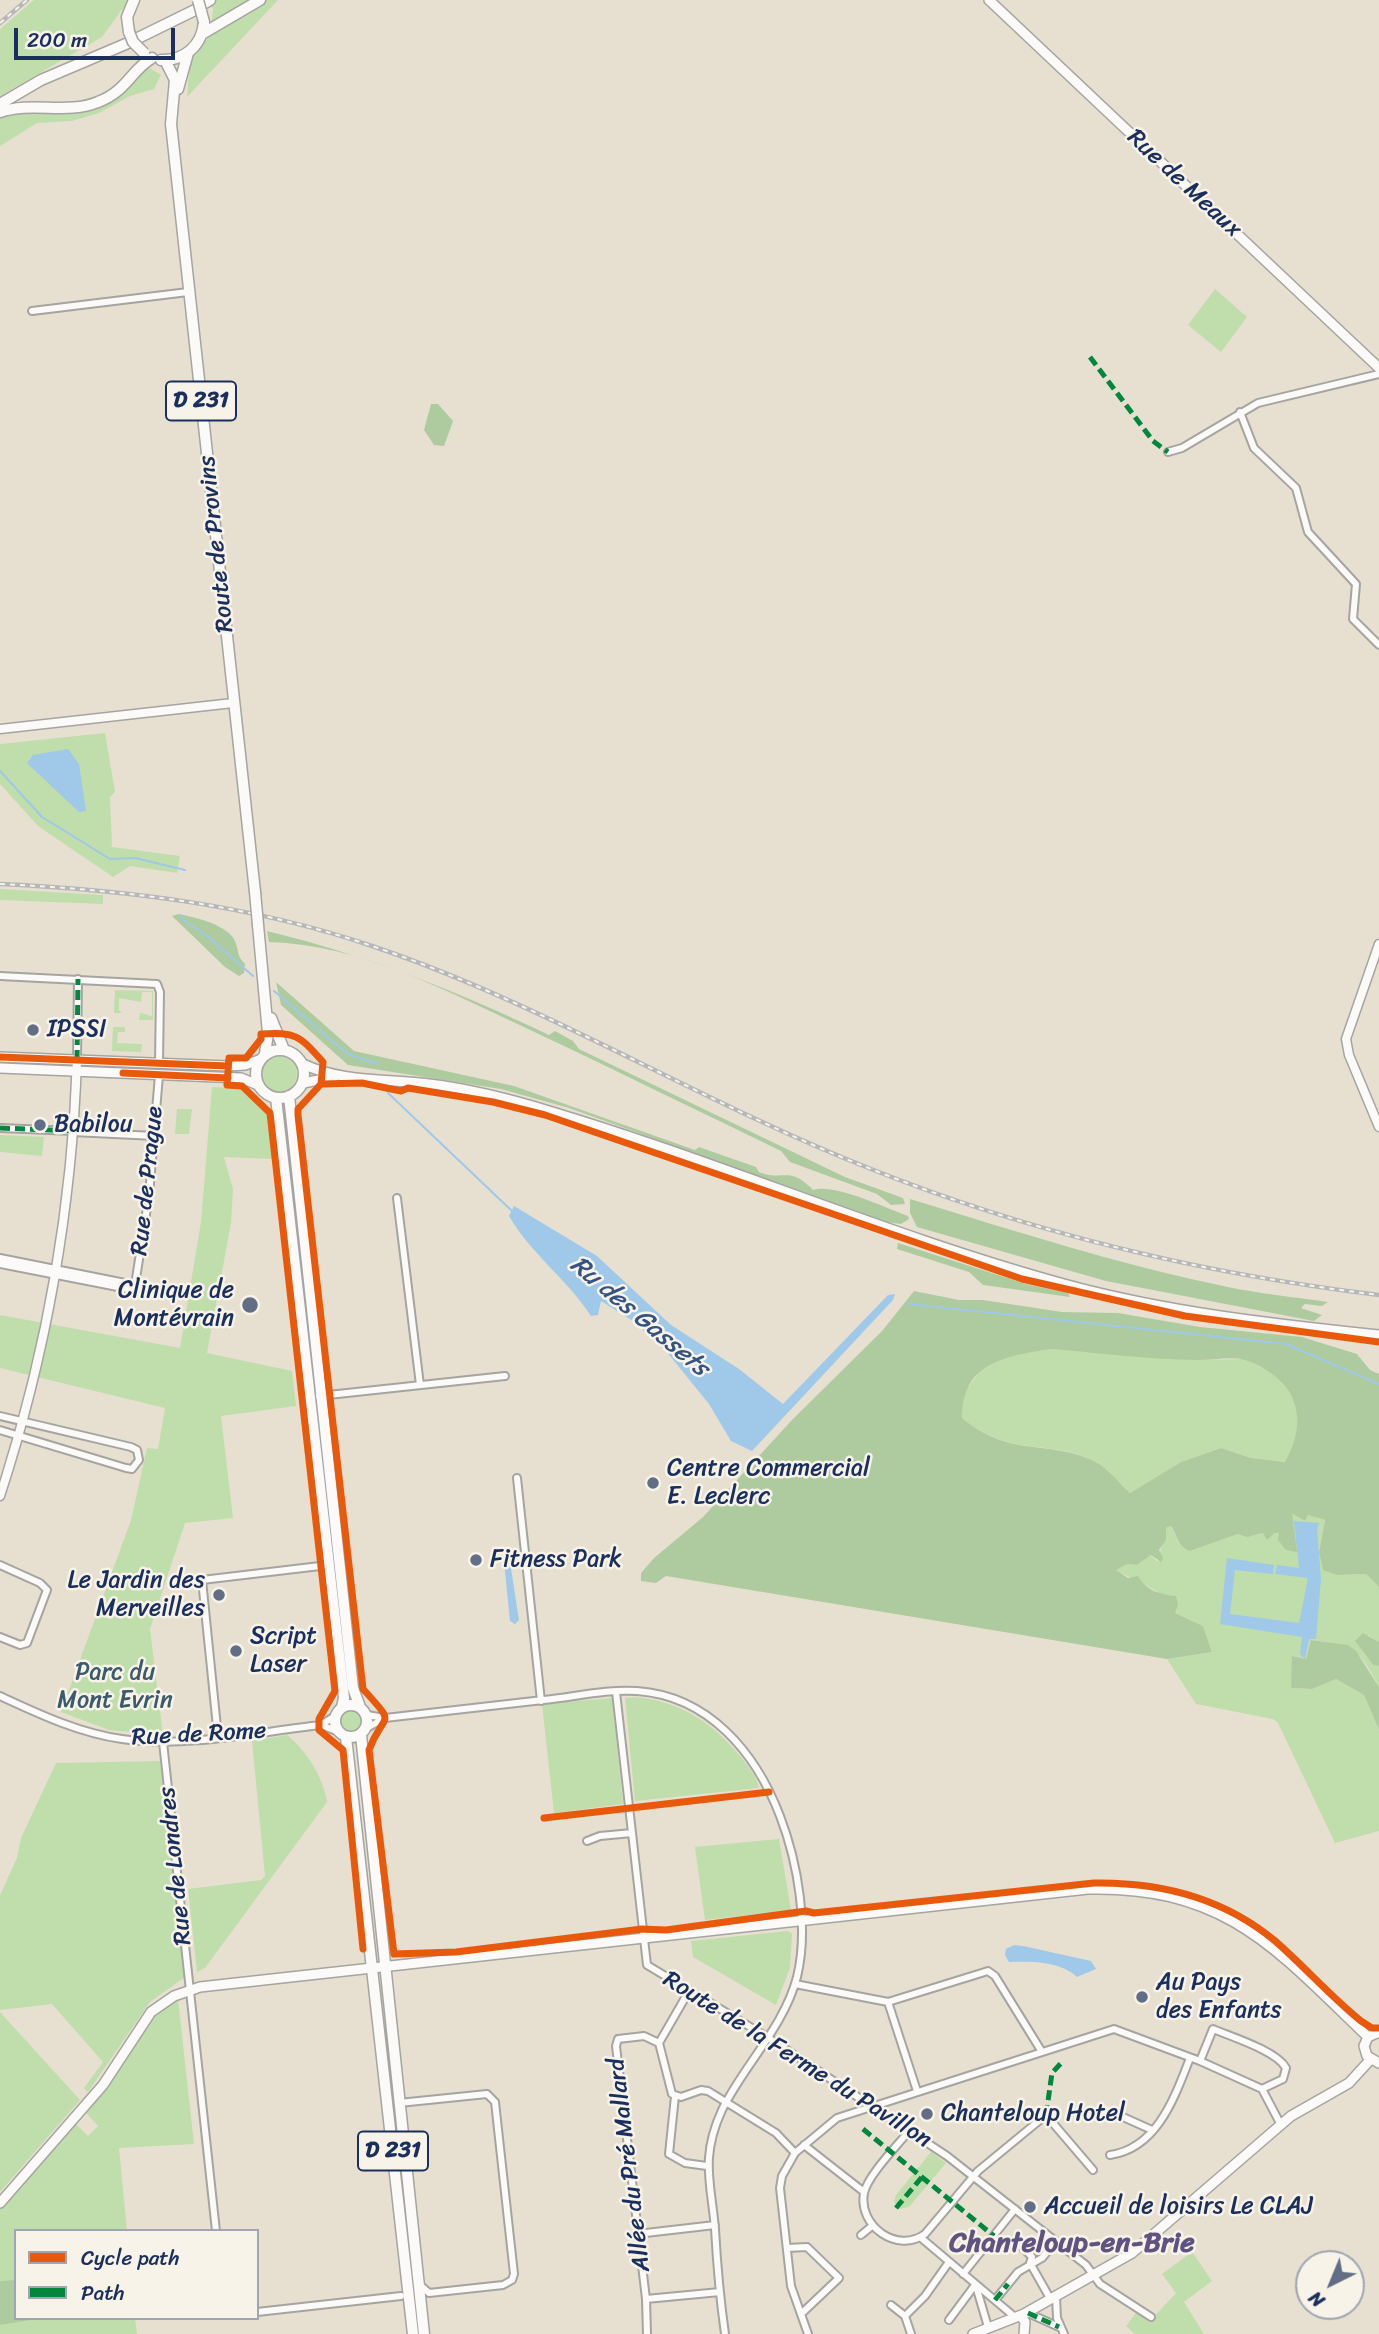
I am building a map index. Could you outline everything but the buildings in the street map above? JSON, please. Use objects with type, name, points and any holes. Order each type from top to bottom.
[{"type":"main road","points":[[134,0],[127,17],[133,42],[148,55],[165,60],[188,53],[202,34],[260,0]]},
{"type":"main road","name":"Rue de Meaux","points":[[989,0],[1379,369]]},
{"type":"main road","points":[[0,102],[78,58],[131,37],[201,3],[204,23],[202,34]]},
{"type":"main road","name":"D 231","points":[[171,113],[188,53]]},
{"type":"main road","points":[[0,112],[18,107],[74,108],[97,103],[119,92],[148,55]]},
{"type":"main road","name":"D 231","points":[[165,60],[175,80],[171,113]]},
{"type":"main road","name":"Route de Provins","points":[[171,113],[265,997]]},
{"type":"main road","name":"D 231","points":[[265,997],[275,1032],[284,1049],[295,1055],[303,1064]]},
{"type":"main road","name":"D 231","points":[[258,1085],[256,1073],[268,1033],[265,997]]},
{"type":"main road","points":[[0,1068],[76,1066],[159,1059],[245,1065],[284,1049]]},
{"type":"main road","points":[[0,1057],[159,1075],[241,1078],[258,1085],[276,1098],[289,1096],[303,1083],[343,1076]]},
{"type":"main road","points":[[303,1083],[303,1064],[343,1076],[433,1084],[551,1112],[946,1249],[1067,1285],[1178,1308],[1379,1335]]},
{"type":"main road","points":[[276,1098],[316,1396],[354,1688],[364,1711],[364,1731],[343,1734],[339,1712],[331,1574],[328,1552],[316,1396],[289,1096]]},
{"type":"main road","points":[[339,1712],[364,1711]]},
{"type":"main road","name":"D 231","points":[[364,1731],[379,1967],[415,2304],[413,2334]]},
{"type":"main road","name":"D 231","points":[[343,1734],[364,1878],[391,2027],[400,2103],[413,2284]]},
{"type":"main road","points":[[0,2203],[88,2104],[151,2012],[167,1999],[190,1990],[379,1967],[1088,1889],[1157,1893],[1203,1906],[1253,1932],[1278,1951],[1368,2037]]},
{"type":"main road","points":[[973,2334],[1022,2315],[1132,2253],[1300,2109],[1349,2083],[1375,2061],[1364,2051],[1368,2037],[1379,2032]]},
{"type":"main road","name":"D 231","points":[[415,2304],[424,2334]]},
{"type":"main road","points":[[1022,2315],[1025,2322],[1024,2334]]},
{"type":"street","points":[[32,311],[188,292]]},
{"type":"street","points":[[1168,452],[1182,449],[1240,412],[1279,396],[1379,374]]},
{"type":"street","points":[[1240,412],[1254,448],[1296,488],[1308,532],[1356,584],[1353,620],[1379,645]]},
{"type":"street","points":[[0,729],[233,703]]},
{"type":"street","points":[[1379,944],[1346,1039],[1349,1055],[1379,1127]]},
{"type":"street","points":[[0,976],[157,984],[160,992],[159,1059]]},
{"type":"street","points":[[0,1496],[19,1436],[55,1272],[73,1131],[78,979]]},
{"type":"street","name":"Rue de Prague","points":[[55,1272],[135,1285],[155,1136],[159,1075]]},
{"type":"street","points":[[0,1128],[155,1136]]},
{"type":"street","points":[[397,1198],[420,1385]]},
{"type":"street","points":[[0,1258],[55,1272]]},
{"type":"street","points":[[0,1264],[55,1272]]},
{"type":"street","points":[[316,1396],[505,1376]]},
{"type":"street","points":[[0,1416],[131,1447],[137,1450],[139,1461],[132,1469],[126,1468],[0,1430]]},
{"type":"street","points":[[517,1478],[541,1701]]},
{"type":"street","points":[[320,1566],[328,1552]]},
{"type":"street","points":[[0,1565],[40,1583],[47,1590],[27,1643],[20,1645],[0,1637]]},
{"type":"street","points":[[218,1737],[202,1580],[320,1566],[331,1574]]},
{"type":"street","points":[[364,1711],[385,1718],[616,1692],[659,1694],[691,1706],[713,1719],[738,1742],[761,1776],[783,1825],[793,1863],[801,1951],[794,1984],[783,2012],[727,2102],[711,2141],[707,2166],[725,2334]]},
{"type":"street","name":"Route de la Ferme du Pavillon","points":[[616,1692],[648,1965],[767,2037],[974,2176],[1086,2265],[1100,2284],[1150,2317]]},
{"type":"street","name":"Rue de Rome","points":[[0,1696],[88,1732],[122,1739],[163,1742],[321,1725]]},
{"type":"street","points":[[321,1725],[339,1712]]},
{"type":"street","points":[[364,1731],[385,1718]]},
{"type":"street","points":[[321,1725],[343,1734]]},
{"type":"street","name":"Rue de Londres","points":[[163,1742],[216,2229]]},
{"type":"street","points":[[587,1841],[600,1836],[632,1833]]},
{"type":"street","points":[[794,1984],[888,2002],[990,1971],[1042,2052]]},
{"type":"street","points":[[689,1991],[659,2043],[675,2096],[669,2154],[685,2163],[707,2166]]},
{"type":"street","points":[[888,2002],[917,2091]]},
{"type":"street","points":[[808,2334],[791,2286],[780,2188],[782,2176],[796,2153],[837,2118],[1114,2029],[1200,2061],[1262,2089],[1281,2125]]},
{"type":"street","points":[[1200,2061],[1213,2029],[1245,2042],[1282,2060],[1286,2068],[1283,2079],[1262,2089]]},
{"type":"street","name":"Allée du Pré Mallard","points":[[647,2334],[646,2299],[616,2046],[618,2039],[644,2036],[659,2043]]},
{"type":"street","points":[[1110,2155],[1125,2153],[1168,2114],[1191,2058]]},
{"type":"street","points":[[675,2096],[681,2097],[701,2090],[727,2102],[776,2133],[796,2153]]},
{"type":"street","points":[[259,2312],[401,2296],[415,2304],[429,2293],[503,2285],[513,2277],[495,2102],[490,2095],[483,2094],[400,2103]]},
{"type":"street","points":[[1114,2113],[1152,2130]]},
{"type":"street","points":[[909,2131],[864,2192],[864,2206],[872,2226],[896,2239],[920,2237],[974,2176],[1046,2115],[1093,2169]]},
{"type":"street","points":[[804,2145],[864,2192]]},
{"type":"street","points":[[963,2274],[1015,2209]]},
{"type":"street","points":[[637,2234],[715,2225]]},
{"type":"street","points":[[861,2235],[872,2226]]},
{"type":"street","points":[[920,2237],[995,2300],[1022,2315],[1059,2327]]},
{"type":"street","points":[[995,2300],[1030,2263],[1042,2258],[1056,2241]]},
{"type":"street","points":[[1020,2245],[1032,2257],[1030,2263]]},
{"type":"street","points":[[787,2248],[807,2247],[839,2278],[801,2314]]},
{"type":"street","points":[[905,2316],[925,2296],[949,2262]]},
{"type":"street","points":[[1030,2263],[1053,2298],[1059,2327],[1064,2334]]},
{"type":"street","points":[[401,2296],[413,2284],[429,2293]]},
{"type":"street","points":[[948,2320],[975,2285]]},
{"type":"street","points":[[975,2285],[988,2327]]},
{"type":"street","points":[[646,2299],[720,2292]]},
{"type":"street","points":[[891,2305],[905,2316],[911,2334]]},
{"type":"green space","points":[[34,0],[129,0],[102,37],[0,96],[0,29]]},
{"type":"green space","points":[[206,0],[278,0],[187,97],[190,59],[210,36],[213,9]]},
{"type":"green space","points":[[146,66],[161,75],[154,89],[130,96],[99,113],[72,121],[37,123],[0,146],[0,117],[12,111],[71,111],[103,104],[118,96]]},
{"type":"green space","points":[[1215,289],[1247,317],[1221,352],[1188,325]]},
{"type":"green space","points":[[431,404],[438,404],[453,421],[444,446],[434,445],[424,430]]},
{"type":"green space","points":[[105,733],[115,792],[110,797],[112,847],[180,856],[177,873],[130,866],[113,877],[38,826],[0,784],[0,744]]},
{"type":"green space","points":[[0,889],[103,895],[103,904],[0,900]]},
{"type":"green space","points":[[178,914],[209,922],[230,934],[245,964],[244,973],[239,976],[225,967],[172,916]]},
{"type":"green space","points":[[267,931],[364,959],[303,945],[269,942]]},
{"type":"green space","points":[[406,974],[549,1035],[555,1031],[573,1041],[579,1049],[845,1177],[903,1198],[905,1204],[891,1205],[877,1194],[790,1162],[781,1151],[526,1028]]},
{"type":"green space","points":[[276,982],[354,1051],[514,1086],[695,1150],[699,1147],[756,1167],[759,1172],[768,1175],[798,1178],[813,1190],[834,1190],[860,1197],[908,1216],[909,1219],[901,1224],[885,1222],[569,1108],[501,1089],[348,1065],[281,1005]]},
{"type":"green space","points":[[115,990],[153,991],[153,1020],[139,1020],[140,1013],[152,1016],[152,992],[142,992],[141,1002],[119,998],[119,1010],[122,1013],[114,1013]]},
{"type":"green space","points":[[113,1027],[125,1027],[125,1032],[118,1032],[117,1043],[142,1044],[141,1052],[112,1051]]},
{"type":"green space","points":[[279,1056],[292,1061],[297,1074],[292,1087],[279,1092],[266,1087],[261,1074],[266,1061]]},
{"type":"green space","name":"Parc du Mont Evrin","points":[[212,1087],[240,1088],[267,1114],[272,1159],[224,1157],[233,1189],[231,1223],[207,1353],[292,1371],[296,1406],[221,1416],[233,1518],[185,1523],[150,1629],[163,1735],[109,1730],[61,1712],[131,1520],[147,1448],[158,1449],[165,1408],[0,1368],[0,1315],[180,1348],[201,1222]]},
{"type":"green space","points":[[177,1109],[192,1109],[189,1134],[175,1134]]},
{"type":"green space","points":[[0,1135],[44,1137],[42,1156],[0,1152]]},
{"type":"green space","points":[[910,1199],[1068,1247],[1188,1278],[1328,1302],[1322,1306],[1305,1304],[1301,1308],[1322,1315],[1314,1321],[1106,1281],[917,1227],[910,1213]]},
{"type":"green space","points":[[898,1243],[1026,1284],[1068,1293],[1070,1297],[983,1285],[969,1272],[897,1249]]},
{"type":"green space","points":[[914,1291],[959,1300],[983,1300],[1062,1312],[1118,1313],[1200,1327],[1302,1337],[1357,1354],[1370,1370],[1379,1374],[1379,1587],[1366,1574],[1337,1575],[1323,1570],[1319,1552],[1325,1520],[1308,1515],[1305,1521],[1292,1513],[1297,1552],[1286,1550],[1278,1540],[1279,1533],[1274,1533],[1267,1540],[1263,1533],[1247,1537],[1238,1534],[1190,1551],[1180,1544],[1171,1526],[1166,1528],[1166,1540],[1159,1550],[1163,1558],[1161,1562],[1151,1555],[1137,1565],[1127,1564],[1116,1570],[1128,1578],[1138,1576],[1154,1591],[1176,1596],[1178,1604],[1175,1613],[1203,1626],[1212,1652],[1167,1659],[666,1576],[656,1583],[641,1581],[641,1573],[654,1558],[703,1517],[791,1421],[882,1331]],"holes":[[[1051,1349],[1159,1358],[1236,1358],[1248,1361],[1277,1378],[1294,1401],[1297,1430],[1293,1445],[1285,1462],[1251,1458],[1221,1448],[1181,1462],[1130,1493],[1094,1461],[1077,1454],[996,1438],[962,1418],[964,1399],[978,1373],[1003,1359]]]},
{"type":"green space","points":[[1051,1349],[1195,1360],[1245,1359],[1279,1376],[1297,1405],[1297,1440],[1285,1462],[1251,1458],[1221,1448],[1181,1462],[1130,1493],[1094,1461],[1060,1450],[996,1438],[962,1418],[962,1395],[982,1369],[1006,1356]]},
{"type":"green space","points":[[1292,1511],[1305,1521],[1308,1515],[1325,1520],[1319,1551],[1337,1575],[1366,1574],[1379,1587],[1379,1642],[1368,1635],[1362,1651],[1373,1665],[1379,1666],[1379,1687],[1360,1656],[1346,1647],[1311,1640],[1306,1659],[1293,1656],[1292,1688],[1312,1689],[1336,1679],[1364,1695],[1379,1730],[1379,1831],[1335,1843],[1278,1723],[1273,1719],[1196,1704],[1167,1659],[1212,1652],[1203,1626],[1175,1613],[1165,1597],[1155,1590],[1115,1570],[1127,1564],[1137,1565],[1151,1555],[1158,1562],[1166,1528],[1171,1526],[1180,1544],[1190,1551],[1238,1534],[1251,1536],[1277,1531],[1288,1523]]},
{"type":"green space","points":[[1363,1633],[1379,1642],[1379,1666],[1373,1665],[1355,1641]]},
{"type":"green space","points":[[1311,1640],[1348,1645],[1356,1651],[1379,1687],[1379,1730],[1364,1695],[1336,1679],[1312,1689],[1291,1688],[1292,1656],[1306,1659]]},
{"type":"green space","points":[[636,1697],[667,1703],[706,1723],[739,1755],[754,1775],[759,1788],[635,1801],[625,1698]]},
{"type":"green space","points":[[612,1698],[623,1804],[554,1813],[542,1704]]},
{"type":"green space","points":[[352,1709],[363,1716],[364,1721],[357,1732],[352,1733],[341,1726],[340,1721],[347,1710]]},
{"type":"green space","points":[[287,1735],[313,1765],[327,1802],[205,1968],[197,1972],[188,1889],[261,1880],[265,1876],[252,1741]]},
{"type":"green space","points":[[160,1761],[185,1977],[150,2002],[88,2092],[84,2088],[103,2062],[52,2004],[0,2010],[0,1895],[17,1858],[21,1838],[56,1763]]},
{"type":"green space","points":[[779,1839],[791,1910],[705,1920],[695,1847]]},
{"type":"green space","points":[[788,1931],[792,1934],[790,1968],[776,2005],[693,1957],[691,1941]]},
{"type":"green space","points":[[178,1999],[194,2144],[119,2148],[127,2229],[14,2229],[14,2320],[135,2320],[137,2334],[0,2334],[0,2209],[75,2123],[88,2136],[98,2126],[86,2113],[154,2015]]},
{"type":"green space","points":[[0,2012],[80,2100],[0,2192]]},
{"type":"green space","points":[[931,2152],[946,2163],[909,2207],[899,2209],[894,2202],[896,2195]]},
{"type":"green space","points":[[1192,2252],[1212,2281],[1184,2302],[1204,2334],[1135,2334],[1126,2326],[1136,2313],[1149,2322],[1176,2293],[1162,2274]]},
{"type":"green space","points":[[14,2280],[14,2320],[31,2320],[0,2325],[0,2281]]},
{"type":"water","points":[[68,749],[79,764],[86,811],[79,812],[27,763],[33,755]]},
{"type":"water","points":[[514,1206],[597,1256],[671,1325],[739,1369],[783,1404],[888,1295],[895,1294],[893,1300],[752,1451],[731,1441],[709,1404],[666,1351],[633,1321],[601,1301],[598,1315],[591,1316],[518,1230],[509,1216]]},
{"type":"water","points":[[1294,1521],[1319,1523],[1317,1529],[1321,1579],[1316,1639],[1309,1639],[1305,1659],[1300,1654],[1302,1637],[1220,1624],[1227,1558],[1274,1565],[1273,1574],[1235,1570],[1230,1614],[1299,1623],[1308,1578],[1275,1574],[1277,1565],[1299,1568]]},
{"type":"water","points":[[508,1549],[519,1620],[515,1624],[510,1621],[503,1552]]},
{"type":"water","points":[[1014,1945],[1091,1961],[1096,1969],[1077,1977],[1054,1965],[1009,1962],[1005,1955],[1006,1949]]},
{"type":"waterway","name":"Ru des Gassets","points":[[0,771],[42,817],[110,859],[135,858],[185,870]]},
{"type":"waterway","name":"Ru des Gassets","points":[[181,915],[183,920],[206,935],[253,976]]},
{"type":"waterway","name":"Ru des Gassets","points":[[274,991],[347,1054],[379,1064]]},
{"type":"waterway","name":"Ru des Gassets","points":[[388,1093],[512,1211]]},
{"type":"waterway","name":"Ru des Gassets","points":[[909,1304],[1286,1344],[1379,1384]]},
{"type":"railway","points":[[0,23],[27,0]]},
{"type":"railway","points":[[0,884],[142,895],[235,910],[326,932],[372,946],[499,996],[808,1143],[932,1192],[1057,1232],[1185,1263],[1249,1276],[1379,1295]]},
{"type":"marked path","points":[[1090,357],[1153,441],[1168,452]]},
{"type":"marked path","points":[[77,1060],[78,979]]},
{"type":"marked path","points":[[0,1128],[73,1131]]},
{"type":"marked path","points":[[1046,2115],[1052,2073],[1062,2062]]},
{"type":"marked path","points":[[863,2129],[994,2236]]},
{"type":"marked path","points":[[896,2208],[922,2177]]},
{"type":"marked path","points":[[995,2300],[1008,2284]]},
{"type":"marked path","points":[[1028,2313],[1059,2327]]},
{"type":"cycle path","points":[[363,1949],[343,1750],[319,1730],[319,1719],[335,1691],[270,1113],[242,1086],[227,1085],[229,1058],[246,1058],[261,1039],[261,1034],[296,1037],[323,1062],[321,1084],[298,1109],[298,1115],[363,1689],[381,1709],[385,1720],[369,1750],[394,1954],[456,1952],[642,1929],[666,1930],[806,1911],[814,1913],[1094,1883],[1118,1883],[1189,1895],[1234,1913],[1274,1940],[1361,2021],[1372,2028],[1379,2028]]},
{"type":"cycle path","points":[[0,1057],[228,1066]]},
{"type":"cycle path","points":[[123,1073],[228,1078]]},
{"type":"cycle path","points":[[321,1084],[362,1083],[401,1091],[408,1088],[493,1102],[545,1115],[1022,1279],[1185,1316],[1379,1342]]},
{"type":"cycle path","points":[[544,1818],[769,1792]]},
{"type":"place","name":"IPSSI","points":[[33,1030]]},
{"type":"place","name":"Babilou","points":[[40,1125]]},
{"type":"place","name":"Clinique de Montévrain","points":[[250,1305]]},
{"type":"place","name":"Centre Commercial E. Leclerc","points":[[653,1483]]},
{"type":"place","name":"Fitness Park","points":[[476,1560]]},
{"type":"place","name":"Le Jardin des Merveilles","points":[[219,1595]]},
{"type":"place","name":"Script Laser","points":[[236,1651]]},
{"type":"place","name":"Au Pays des Enfants","points":[[1142,1997]]},
{"type":"place","name":"Chanteloup Hotel","points":[[927,2114]]},
{"type":"place","name":"Accueil de loisirs Le CLAJ","points":[[1030,2207]]},
{"type":"district","name":"Chanteloup-en-Brie","points":[[1072,2244]]}]
